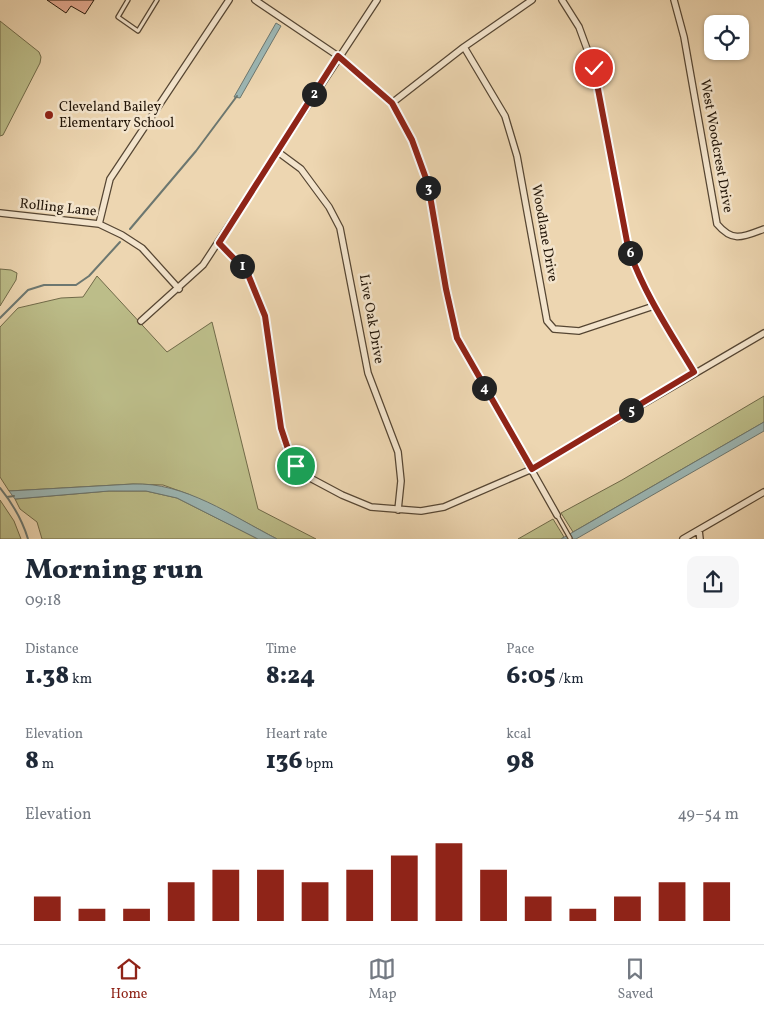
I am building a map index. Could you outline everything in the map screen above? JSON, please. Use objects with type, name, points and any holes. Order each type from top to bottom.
[{"type":"street","points":[[100,224],[110,179],[229,0]]},
{"type":"street","points":[[254,0],[338,56],[392,103],[412,140],[428,184],[446,289],[457,338],[558,515]]},
{"type":"street","points":[[141,321],[203,265],[278,152],[338,56],[377,0]]},
{"type":"street","points":[[392,103],[464,47],[532,0]]},
{"type":"street","points":[[562,0],[578,27],[594,68],[628,247],[636,270],[654,306],[694,372]]},
{"type":"street","name":"West Woodcrest Drive","points":[[674,0],[684,37],[717,224],[726,234],[736,237],[764,230]]},
{"type":"street","name":"Woodlane Drive","points":[[464,47],[505,116],[515,148],[547,321],[554,329],[579,330],[654,306]]},
{"type":"street","name":"Live Oak Drive","points":[[278,152],[301,169],[329,207],[340,228],[368,373],[398,452],[401,481],[398,510]]},
{"type":"street","name":"Rolling Lane","points":[[0,213],[100,224],[122,234],[142,248],[178,289]]},
{"type":"street","points":[[219,243],[247,272],[265,316],[281,428],[296,466],[312,479],[342,495],[371,507],[421,511],[444,507],[532,469],[694,372],[764,333]]},
{"type":"street","points":[[683,539],[764,492]]},
{"type":"street","points":[[699,530],[700,539]]},
{"type":"lane","points":[[128,0],[118,17],[138,31],[157,0]]},
{"type":"lane","points":[[558,515],[570,538]]},
{"type":"green space","points":[[0,21],[39,52],[41,57],[40,63],[3,135],[0,136]]},
{"type":"green space","points":[[0,269],[11,270],[17,273],[16,280],[0,306]]},
{"type":"green space","points":[[97,276],[167,352],[212,322],[258,509],[316,539],[277,539],[188,494],[163,485],[133,484],[9,491],[0,477],[0,327],[18,308],[61,298],[83,297]]},
{"type":"green space","points":[[764,396],[764,422],[573,532],[561,513],[622,480]]},
{"type":"green space","points":[[109,491],[146,491],[177,498],[258,539],[42,539],[37,522],[20,509],[15,499]]},
{"type":"green space","points":[[0,500],[14,521],[21,539],[0,539]]},
{"type":"green space","points":[[553,519],[564,537],[561,539],[518,539]]},
{"type":"water","points":[[276,23],[281,26],[240,98],[234,97]]},
{"type":"water","points":[[764,422],[764,431],[576,539],[561,539]]},
{"type":"water","points":[[133,484],[152,485],[190,494],[277,539],[258,539],[177,498],[146,491],[109,491],[15,499],[9,491]]},
{"type":"building","points":[[47,0],[94,0],[85,14],[71,6],[66,13]]},
{"type":"waterway","points":[[130,229],[196,151],[237,96]]},
{"type":"waterway","points":[[0,318],[28,290],[44,285],[76,285],[89,276],[120,242]]},
{"type":"waterway","points":[[0,488],[17,512],[28,539]]},
{"type":"waterway","points":[[7,497],[14,496]]},
{"type":"place","name":"Cleveland Bailey Elementary School","points":[[49,115]]},
{"type":"route","points":[[296,466],[281,428],[265,316],[247,272],[219,243],[338,56],[392,103],[412,140],[428,184],[446,289],[457,338],[532,469],[694,372],[654,306],[636,270],[628,247],[600,90],[594,68]]}]
